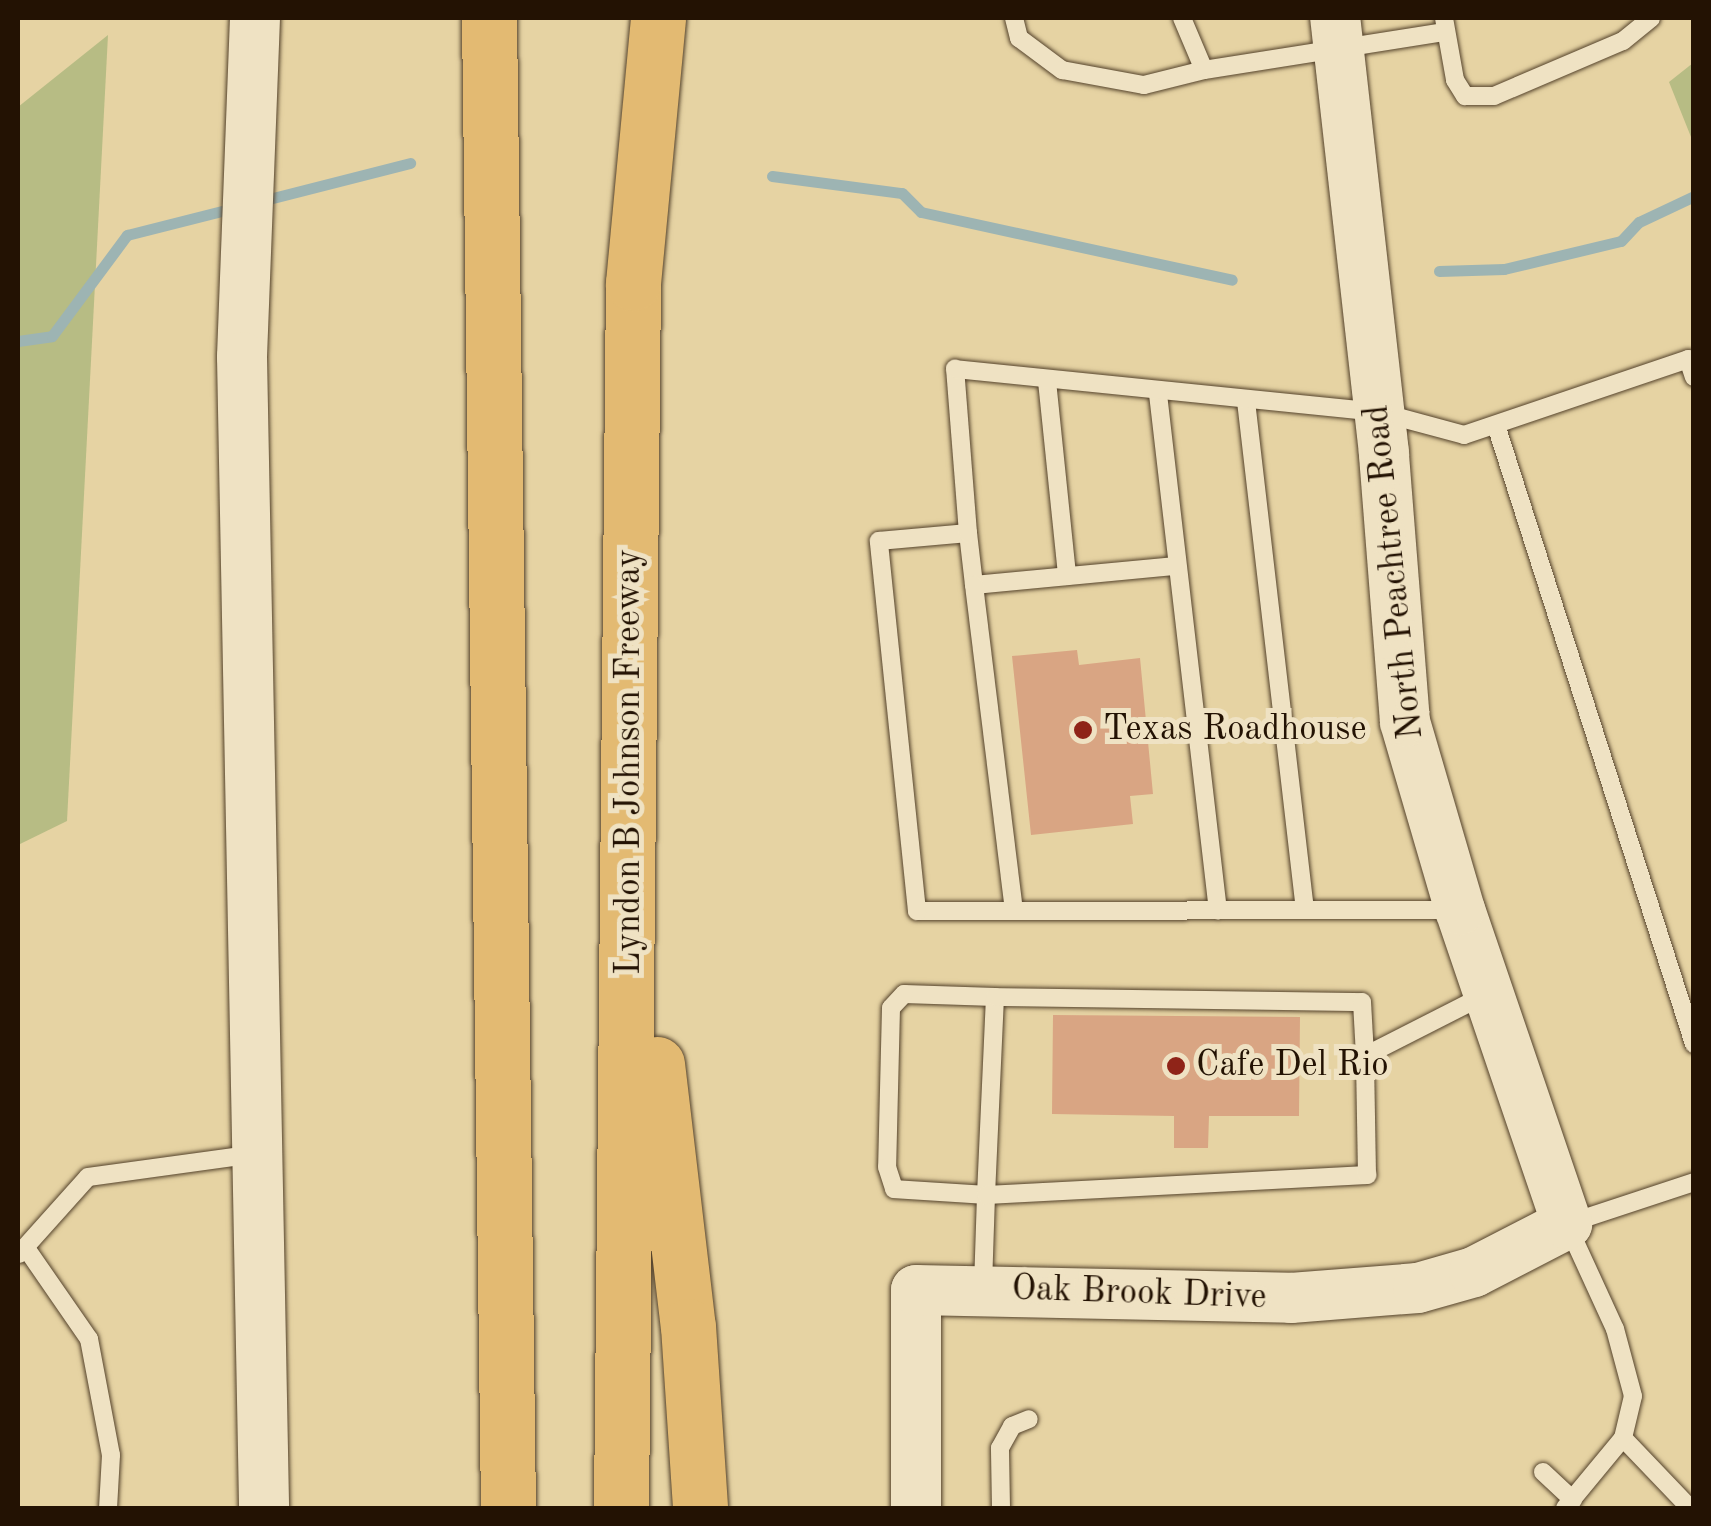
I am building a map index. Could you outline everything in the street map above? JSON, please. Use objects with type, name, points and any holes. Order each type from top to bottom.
[{"type":"highway","points":[[454,18],[486,148]]},
{"type":"highway","points":[[489,18],[486,148],[508,1508]]},
{"type":"highway","name":"Lyndon B Johnson Freeway","points":[[621,1508],[631,845],[633,284],[658,18]]},
{"type":"highway","points":[[633,284],[684,18]]},
{"type":"highway","points":[[631,845],[688,1326],[700,1508]]},
{"type":"street","points":[[255,18],[255,97],[242,357],[264,1508]]},
{"type":"street","name":"North Peachtree Road","points":[[1337,33],[1379,412],[1405,722],[1460,910],[1567,1224]]},
{"type":"street","name":"Oak Brook Drive","points":[[916,1508],[916,1290],[1291,1298],[1418,1288],[1474,1272],[1567,1224]]},
{"type":"lane","points":[[1014,18],[1019,38],[1062,70],[1144,84],[1337,33],[1445,25],[1464,96],[1494,96],[1623,41],[1651,18]]},
{"type":"lane","points":[[1182,18],[1204,70]]},
{"type":"lane","points":[[1014,910],[968,532],[954,370],[1158,394],[1379,412],[1464,435],[1688,360],[1694,377]]},
{"type":"lane","points":[[1048,381],[1067,576]]},
{"type":"lane","points":[[1158,394],[1218,910]]},
{"type":"lane","points":[[1246,401],[1305,910]]},
{"type":"lane","points":[[1496,424],[1694,1044]]},
{"type":"lane","points":[[968,532],[880,541],[917,911],[1460,910]]},
{"type":"lane","points":[[974,585],[1176,566]]},
{"type":"lane","points":[[904,994],[995,997],[1362,1002],[1367,1174],[986,1194],[894,1189],[887,1167],[891,1008],[904,994]]},
{"type":"lane","points":[[1365,1056],[1488,994]]},
{"type":"lane","points":[[983,1290],[995,997]]},
{"type":"lane","points":[[108,1508],[112,1455],[90,1339],[22,1252],[88,1177],[257,1154]]},
{"type":"lane","points":[[1544,1472],[1569,1504],[1623,1438],[1633,1396],[1624,1363],[1567,1224],[1694,1182]]},
{"type":"lane","points":[[1000,1508],[1000,1448],[1012,1426],[1029,1418]]},
{"type":"lane","points":[[1623,1438],[1690,1508]]},
{"type":"green space","points":[[108,35],[67,821],[18,845],[18,107]]},
{"type":"green space","points":[[1693,63],[1693,142],[1669,82]]},
{"type":"building","name":"Texas Roadhouse","points":[[1077,650],[1079,665],[1140,658],[1153,794],[1130,796],[1133,824],[1031,835],[1012,656]]},
{"type":"building","name":"Cafe Del Rio","points":[[1053,1015],[1300,1017],[1299,1116],[1209,1116],[1208,1148],[1174,1148],[1174,1116],[1052,1114]]},
{"type":"waterway","points":[[261,201],[410,163]]},
{"type":"waterway","points":[[772,176],[902,193],[921,212],[1232,280]]},
{"type":"waterway","points":[[1439,271],[1504,269],[1621,241],[1639,222],[1694,196]]},
{"type":"waterway","points":[[18,341],[52,336],[127,235],[234,208]]},
{"type":"place","name":"Texas Roadhouse","points":[[1083,730]]},
{"type":"place","name":"Cafe Del Rio","points":[[1176,1066]]}]
